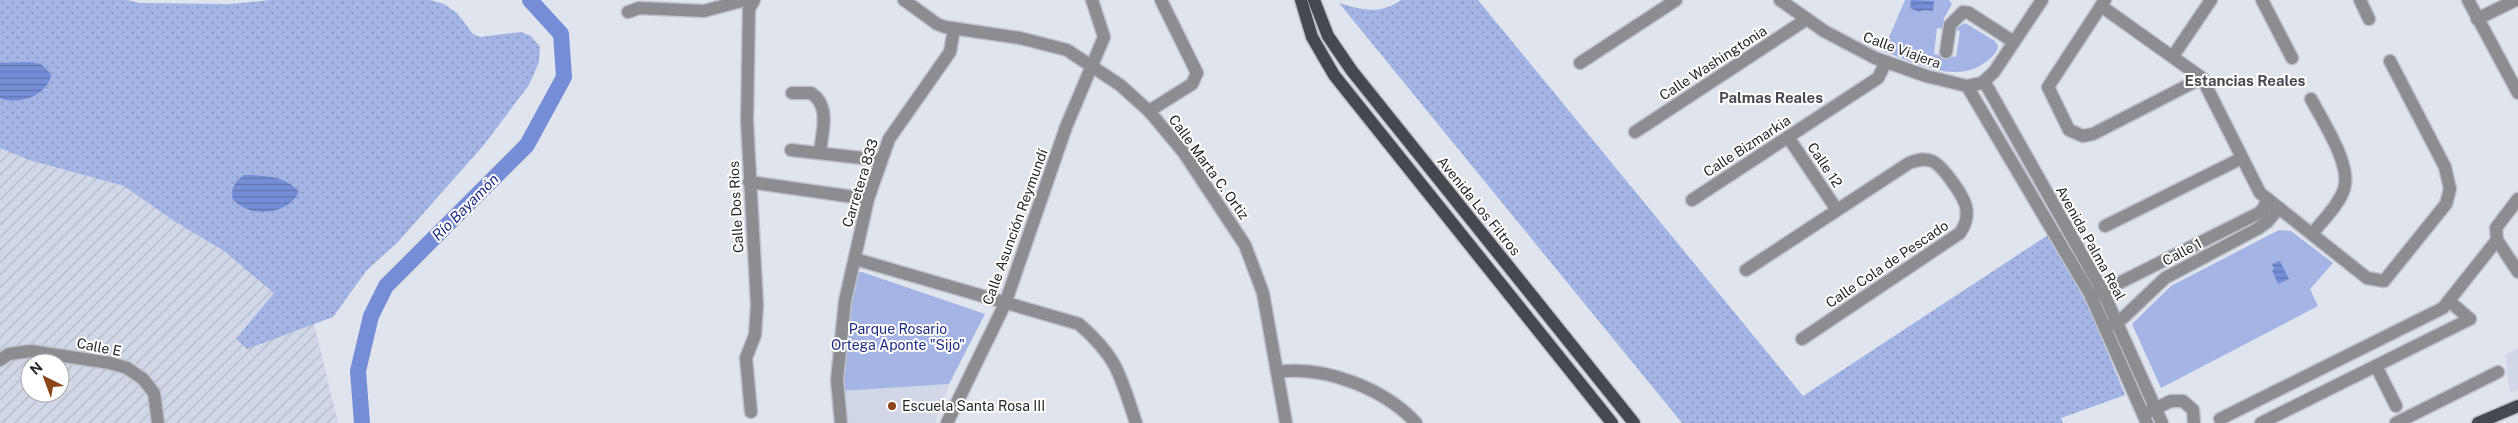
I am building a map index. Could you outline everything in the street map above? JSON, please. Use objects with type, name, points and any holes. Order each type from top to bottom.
[{"type":"main road","points":[[1301,0],[1318,48],[1334,75],[1612,423]]},
{"type":"main road","name":"Avenida Los Filtros","points":[[1314,0],[1324,29],[1352,71],[1634,423]]},
{"type":"main road","points":[[2478,423],[2518,406]]},
{"type":"street","points":[[628,12],[639,8],[704,11],[745,0]]},
{"type":"street","name":"Calle Dos Ríos","points":[[751,412],[746,358],[755,335],[757,305],[749,182],[749,9],[754,0]]},
{"type":"street","points":[[904,0],[937,24],[954,29]]},
{"type":"street","name":"Calle Asunción Reymundí","points":[[947,423],[1005,304],[1066,127],[1104,37],[1092,0]]},
{"type":"street","points":[[1149,111],[1192,84],[1197,73],[1161,0]]},
{"type":"street","points":[[1580,63],[1676,0]]},
{"type":"street","name":"Calle Viajera","points":[[1780,0],[1848,45],[1886,62],[1926,76],[1967,86]]},
{"type":"street","points":[[1967,86],[1984,81],[1994,72],[2042,0]]},
{"type":"street","points":[[2173,56],[2211,0]]},
{"type":"street","points":[[2262,0],[2292,58]]},
{"type":"street","points":[[2360,0],[2369,19]]},
{"type":"street","points":[[2468,0],[2518,93]]},
{"type":"street","points":[[2477,19],[2516,0]]},
{"type":"street","points":[[2202,78],[2093,134],[2083,136],[2069,130],[2048,87],[2103,3],[2202,78],[2260,193],[2367,278],[2384,281],[2446,204],[2450,189],[2445,167],[2390,61]]},
{"type":"street","points":[[1946,52],[1950,25],[1963,12],[1969,13],[2014,42]]},
{"type":"street","name":"Calle Washingtonia","points":[[1635,132],[1806,19]]},
{"type":"street","name":"Calle Marta C. Ortiz","points":[[954,29],[1020,38],[1067,50],[1120,85],[1149,111],[1190,161],[1245,244],[1263,293],[1286,423]]},
{"type":"street","name":"Carretera 833","points":[[841,423],[837,380],[845,302],[868,199],[880,160],[895,129],[950,52],[954,29]]},
{"type":"street","name":"Calle Bizmarkia","points":[[1692,200],[1878,78],[1886,62]]},
{"type":"street","name":"Avenida Palma Real","points":[[1984,81],[2102,292],[2162,423]]},
{"type":"street","name":"Avenida Palma Real","points":[[1967,86],[2091,298],[2145,419]]},
{"type":"street","points":[[792,93],[812,93],[822,103],[824,112],[820,152]]},
{"type":"street","points":[[2311,99],[2342,160],[2346,178],[2340,196],[2312,234]]},
{"type":"street","name":"Calle 12","points":[[1788,137],[1837,210]]},
{"type":"street","points":[[791,150],[880,160]]},
{"type":"street","points":[[2105,226],[2242,158]]},
{"type":"street","name":"Calle Cola de Pescado","points":[[1746,270],[1909,163],[1920,160],[1932,162],[1943,170],[1965,202],[1967,212],[1965,224],[1955,237],[1802,338]]},
{"type":"street","points":[[749,182],[868,199]]},
{"type":"street","name":"Calle 1","points":[[2091,298],[2258,213],[2263,209],[2268,199]]},
{"type":"street","points":[[2518,199],[2496,228],[2497,240],[2518,272]]},
{"type":"street","name":"Calle 1","points":[[2104,328],[2116,322],[2165,278],[2257,229],[2267,222],[2279,208]]},
{"type":"street","points":[[2220,419],[2443,308],[2497,240]]},
{"type":"street","points":[[855,258],[1005,304],[1079,324],[1096,338],[1117,367],[1136,423]]},
{"type":"street","points":[[2266,422],[2470,319],[2449,301]]},
{"type":"street","name":"Calle E","points":[[0,360],[9,354],[31,351],[110,362],[127,368],[143,379],[154,393],[158,423]]},
{"type":"street","points":[[2376,366],[2396,406]]},
{"type":"street","points":[[1278,372],[1290,370],[1350,379],[1389,401],[1416,423]]},
{"type":"street","points":[[2396,423],[2498,372]]},
{"type":"street","points":[[2311,374],[2321,393]]},
{"type":"street","points":[[2145,419],[2155,409],[2171,401],[2183,401],[2193,410],[2194,423]]},
{"type":"shaded area","points":[[1911,0],[1934,1],[1933,11],[1924,10],[1919,12],[1910,8]]},
{"type":"shaded area","points":[[31,62],[41,64],[51,74],[45,88],[32,97],[15,101],[0,98],[0,63]]},
{"type":"shaded area","points":[[0,148],[29,160],[124,186],[174,221],[224,251],[275,293],[236,339],[247,349],[314,324],[338,423],[0,423]]},
{"type":"shaded area","points":[[244,175],[267,176],[281,180],[299,192],[290,203],[277,210],[262,212],[247,209],[233,200],[232,196],[234,186]]},
{"type":"shaded area","points":[[2280,261],[2289,279],[2278,284],[2272,270],[2274,269],[2272,264]]},
{"type":"shaded area","points":[[2518,348],[2518,390],[2510,393],[2505,355]]},
{"type":"shaded area","name":"Escuela Santa Rosa III","points":[[949,384],[935,423],[845,423],[841,391]]},
{"type":"green space","points":[[0,0],[127,0],[140,3],[230,4],[271,0],[430,0],[444,4],[457,13],[473,34],[480,37],[521,32],[531,36],[540,47],[539,62],[529,85],[483,146],[397,243],[367,270],[333,317],[247,349],[236,339],[274,293],[224,251],[174,221],[124,186],[29,160],[0,148]]},
{"type":"green space","points":[[1401,0],[1478,0],[1803,396],[2048,235],[2087,303],[2125,395],[2061,418],[2063,423],[1682,423],[1339,3],[1371,10],[1386,8]]},
{"type":"green space","points":[[1905,0],[1949,0],[1952,4],[1944,18],[1943,29],[1937,28],[1934,54],[1956,57],[1960,31],[1956,30],[1965,23],[1995,41],[1998,46],[1997,51],[1975,68],[1962,72],[1949,72],[1922,66],[1883,51]]},
{"type":"green space","points":[[2279,230],[2291,231],[2333,263],[2310,289],[2318,306],[2161,388],[2132,324],[2171,286]]},
{"type":"green space","name":"Parque Rosario Ortega Aponte \"Sijo\"","points":[[862,272],[985,314],[949,384],[841,391],[852,280],[856,273]]},
{"type":"waterway","name":"Río Bayamón","points":[[362,423],[358,371],[371,316],[386,286],[527,145],[564,77],[561,34],[530,0]]},
{"type":"place","name":"Escuela Santa Rosa III","points":[[892,406]]},
{"type":"district","name":"Estancias Reales","points":[[2245,80]]},
{"type":"district","name":"Palmas Reales","points":[[1771,97]]}]
